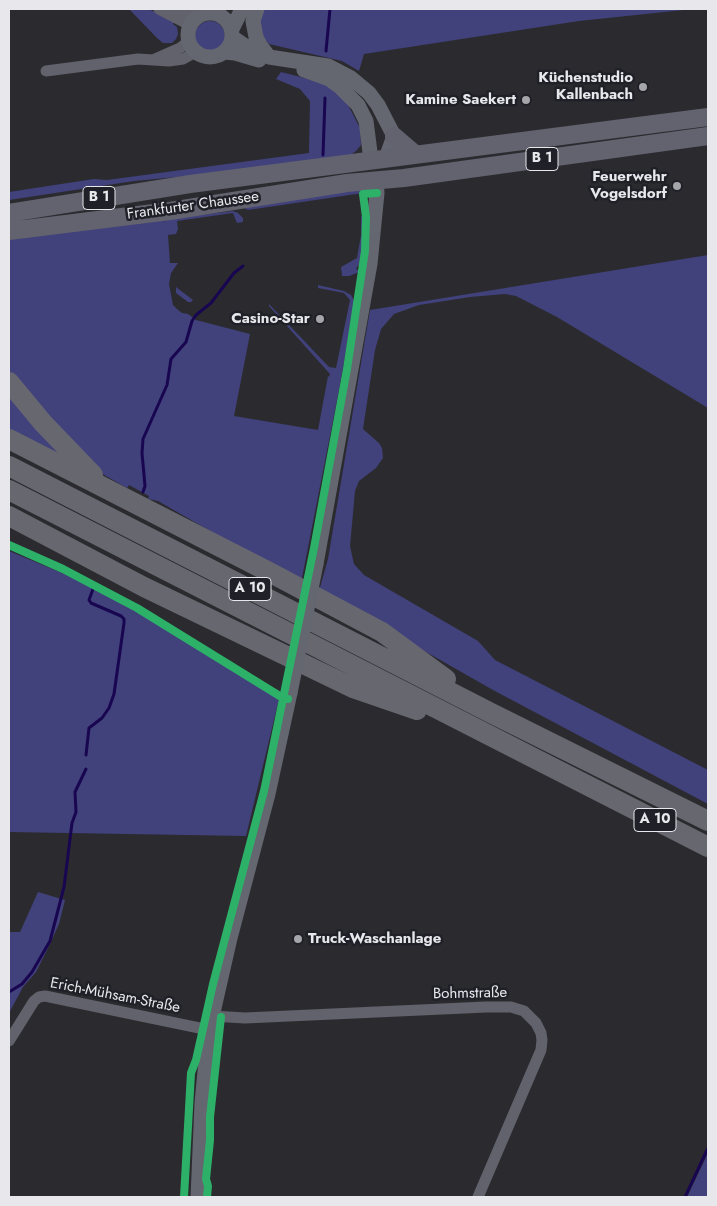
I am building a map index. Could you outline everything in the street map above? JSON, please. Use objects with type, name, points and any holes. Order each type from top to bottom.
[{"type":"highway","points":[[9,382],[43,423],[105,487]]},
{"type":"highway","points":[[9,439],[382,632],[491,713]]},
{"type":"highway","name":"A 10","points":[[9,466],[491,713],[708,821]]},
{"type":"highway","name":"A 10","points":[[9,490],[708,847]]},
{"type":"highway","points":[[9,516],[144,587],[353,688],[484,733]]},
{"type":"main road","name":"Frankfurter Chaussee","points":[[9,213],[171,187],[708,117]]},
{"type":"main road","points":[[394,136],[415,154]]},
{"type":"main road","name":"Frankfurter Chaussee","points":[[9,231],[170,211],[347,183],[404,178],[708,136]]},
{"type":"main road","points":[[376,180],[379,159]]},
{"type":"street","points":[[159,9],[186,23],[192,41],[204,56],[210,57],[217,56],[228,48],[242,9]]},
{"type":"street","points":[[177,9],[202,15],[222,11],[229,22],[232,33],[254,52],[269,57],[328,66],[351,78],[369,93],[378,104],[394,136],[379,159]]},
{"type":"street","points":[[257,9],[253,21],[256,37],[269,57]]},
{"type":"street","points":[[46,71],[124,60],[154,60],[192,41],[197,18],[202,15]]},
{"type":"street","points":[[224,52],[306,71],[329,79],[358,105],[366,121],[379,159]]},
{"type":"street","points":[[198,1197],[202,1103],[210,1023],[268,794],[316,564],[370,264],[377,193],[376,180]]},
{"type":"street","name":"Erich-Mühsam-Straße","points":[[9,1041],[34,1001],[39,997],[45,996],[210,1023]]},
{"type":"street","name":"Bohmstraße","points":[[210,1023],[245,1018],[486,1007],[511,1007],[524,1012],[536,1023],[541,1033],[540,1050],[478,1197]]},
{"type":"shaded area","points":[[129,9],[148,9],[175,20],[173,24],[177,27],[178,34],[176,39],[172,43],[163,43]]},
{"type":"shaded area","points":[[260,9],[693,9],[579,21],[364,54],[359,71],[342,61],[269,44],[262,36]]},
{"type":"shaded area","points":[[210,21],[221,25],[225,36],[221,47],[210,51],[199,47],[195,36],[199,25]]},
{"type":"shaded area","points":[[281,72],[320,82],[335,90],[346,101],[360,128],[361,145],[356,151],[349,156],[209,174],[134,181],[9,200],[9,192],[94,179],[107,180],[309,153],[310,101],[300,89],[276,79]]},
{"type":"shaded area","points":[[360,190],[363,193],[248,210],[236,204]]},
{"type":"shaded area","points":[[233,211],[243,218],[243,222],[237,223],[233,213],[177,221],[178,229],[176,234],[168,235],[170,263],[178,263],[171,273],[169,284],[173,305],[182,313],[188,314],[196,320],[250,334],[234,416],[318,430],[328,376],[330,374],[269,304],[329,367],[336,368],[350,300],[344,293],[318,288],[318,285],[344,291],[351,295],[355,302],[301,583],[158,501],[148,499],[149,496],[129,485],[127,488],[99,472],[9,375],[9,238],[162,215],[164,222],[166,219]]},
{"type":"shaded area","points":[[361,216],[365,216],[363,229],[364,253],[362,262],[356,268],[359,272],[349,276],[342,276],[341,267],[357,258],[361,235]]},
{"type":"shaded area","points":[[708,255],[708,408],[557,317],[516,296],[505,294],[470,297],[419,305],[394,314],[381,329],[375,350],[363,429],[379,443],[382,448],[383,458],[376,468],[359,481],[355,491],[350,546],[354,564],[364,575],[478,641],[495,660],[708,770],[708,804],[493,690],[319,591],[328,559],[370,310]]},
{"type":"shaded area","points":[[176,287],[193,300],[188,302],[176,293]]},
{"type":"shaded area","points":[[9,391],[82,472],[9,434]]},
{"type":"shaded area","points":[[9,551],[98,590],[156,623],[279,699],[246,836],[9,832]]},
{"type":"shaded area","points":[[38,892],[65,900],[59,924],[47,950],[36,972],[23,987],[9,1013],[9,932],[20,932]]},
{"type":"shaded area","points":[[708,1153],[708,1197],[687,1197]]},
{"type":"waterway","points":[[326,51],[330,9]]},
{"type":"waterway","points":[[323,155],[325,98]]},
{"type":"waterway","points":[[143,492],[145,486],[142,453],[143,439],[167,385],[171,359],[186,342],[192,321],[196,315],[211,303],[234,273],[243,266]]},
{"type":"waterway","points":[[86,755],[89,728],[102,718],[109,708],[114,694],[124,623],[124,619],[121,616],[91,603],[89,600],[93,589]]},
{"type":"waterway","points":[[9,992],[22,984],[32,972],[50,941],[64,887],[72,823],[76,812],[75,792],[86,769]]},
{"type":"waterway","points":[[685,1197],[708,1148]]},
{"type":"cycle path","points":[[184,1197],[191,1073],[196,1060],[213,984],[264,791],[314,548],[347,369],[365,251],[366,217],[363,194],[377,193]]},
{"type":"cycle path","points":[[9,545],[63,569],[137,608],[283,698],[288,699]]},
{"type":"cycle path","points":[[207,1197],[208,1186],[206,1179],[210,1117],[221,1017]]},
{"type":"place","name":"Küchenstudio Kallenbach","points":[[643,87]]},
{"type":"place","name":"Kamine Saekert","points":[[526,100]]},
{"type":"place","name":"Feuerwehr Vogelsdorf","points":[[677,186]]},
{"type":"place","name":"Casino-Star","points":[[320,319]]},
{"type":"place","name":"Truck-Waschanlage","points":[[298,939]]}]
